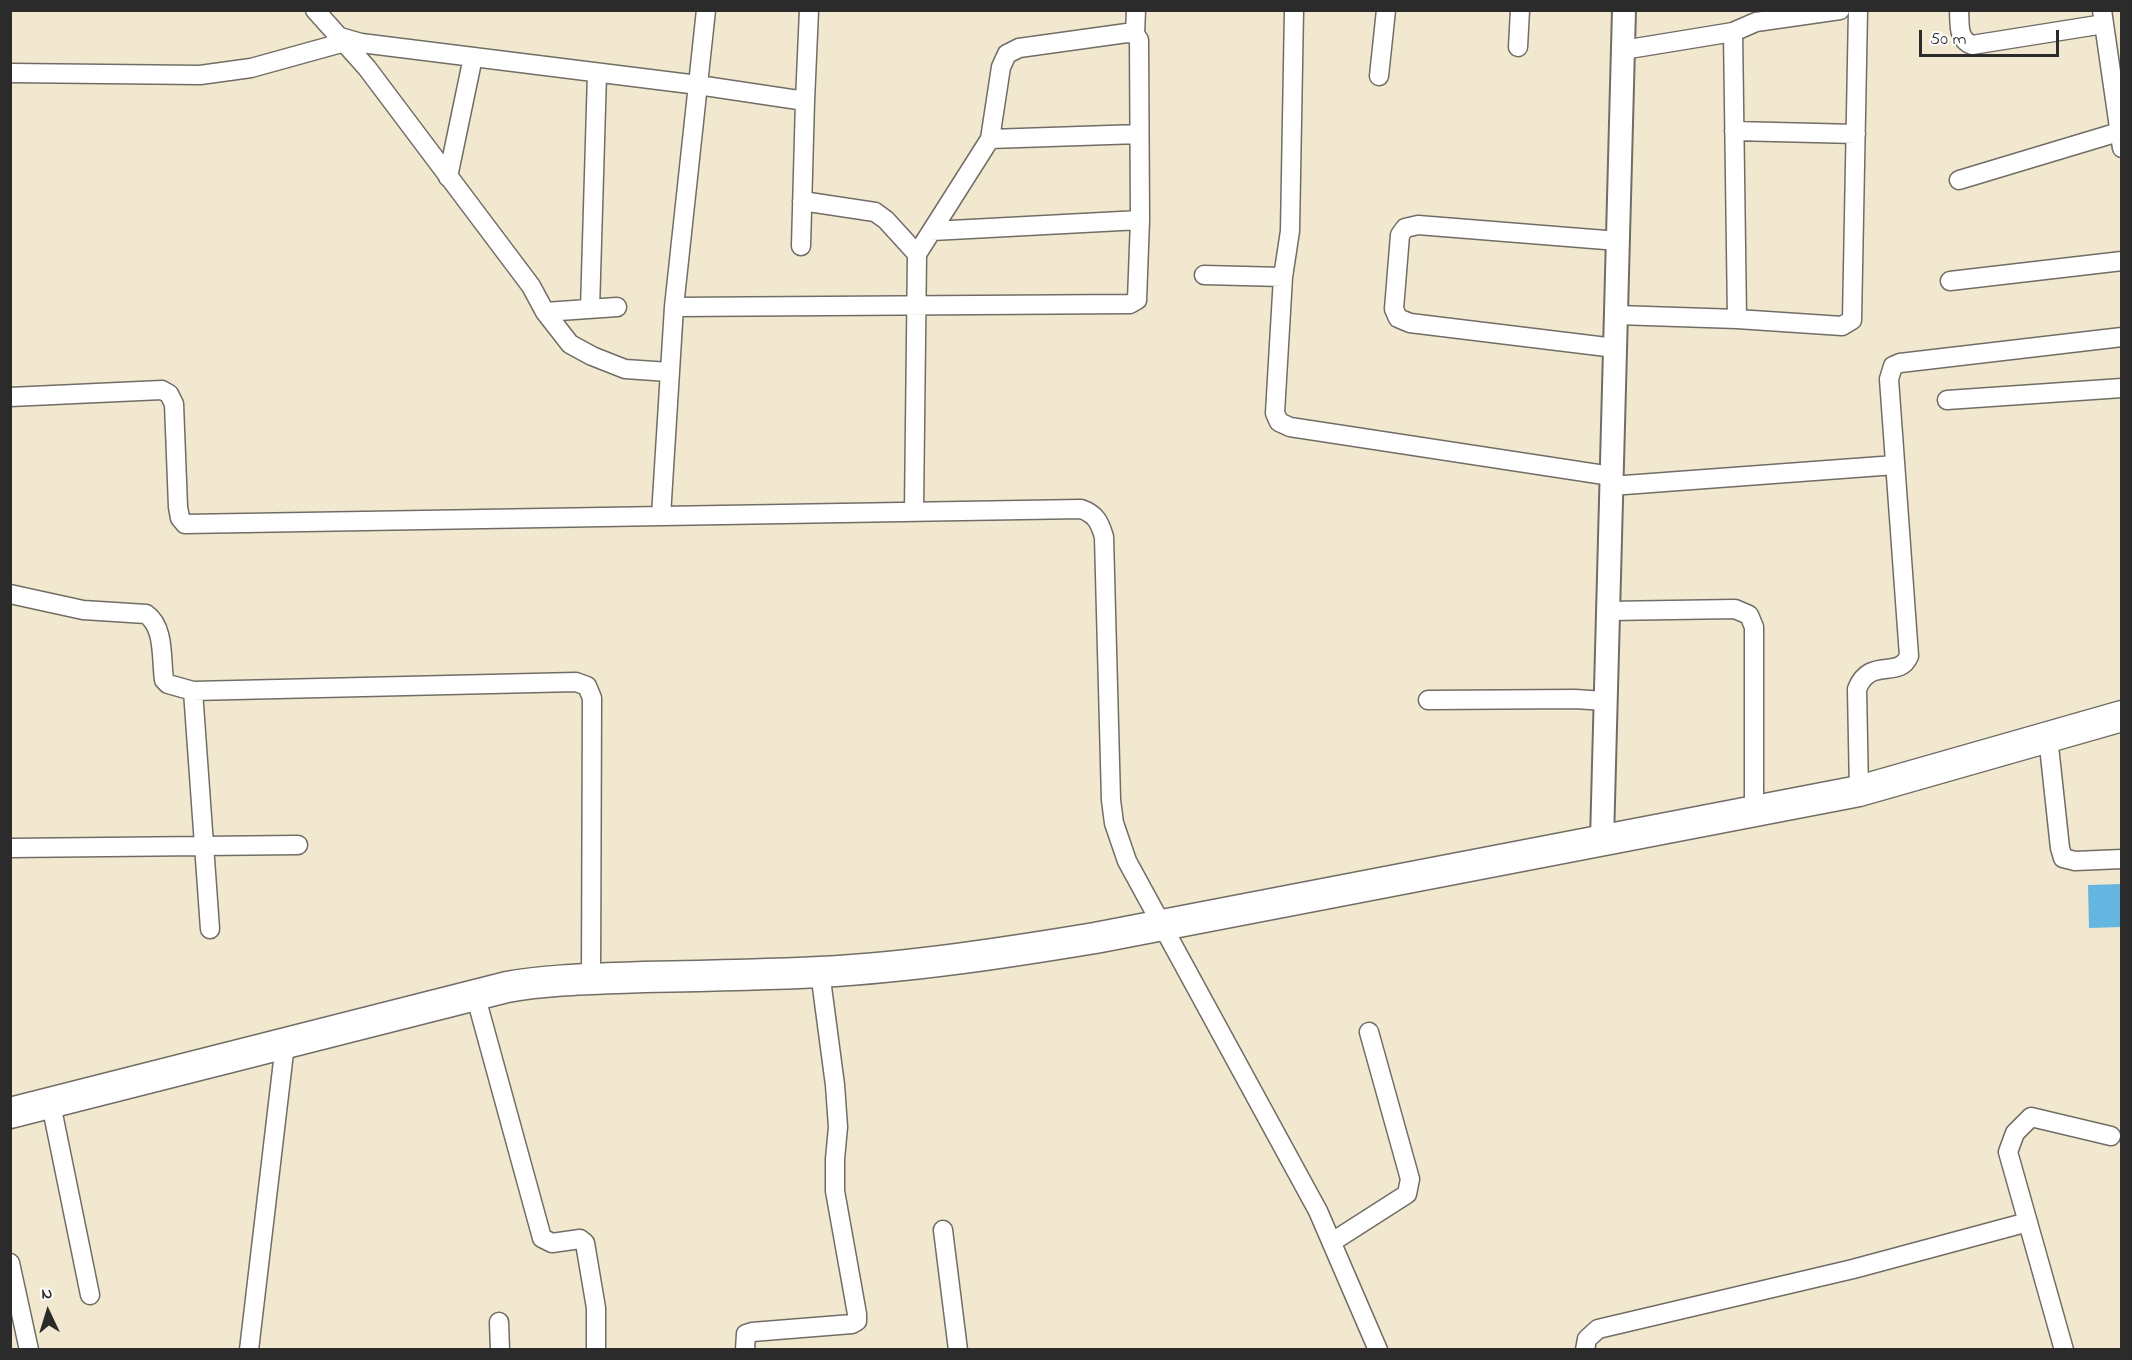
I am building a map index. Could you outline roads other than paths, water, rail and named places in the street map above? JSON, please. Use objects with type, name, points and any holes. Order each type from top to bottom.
[{"type":"highway","points":[[10,1113],[475,994],[537,982],[820,972],[869,969],[996,954],[1163,925],[1859,791],[2121,716]]},
{"type":"street","points":[[315,10],[343,40],[448,177],[531,286],[545,312],[570,344],[592,356],[625,369],[669,372]]},
{"type":"street","points":[[661,516],[674,307],[706,10]]},
{"type":"street","points":[[801,246],[809,10]]},
{"type":"street","points":[[674,307],[1130,304],[1137,300],[1140,220],[1136,10]]},
{"type":"street","points":[[1294,10],[1290,231],[1282,277],[1275,413],[1279,422],[1290,427],[1611,481],[1895,465]]},
{"type":"street","points":[[1379,76],[1386,10]]},
{"type":"street","points":[[1518,47],[1520,10]]},
{"type":"street","points":[[1602,840],[1624,10]]},
{"type":"street","points":[[1623,50],[1733,32],[1756,22],[1840,10]]},
{"type":"street","points":[[1617,315],[1737,319],[1842,326],[1852,320],[1858,10]]},
{"type":"street","points":[[1959,10],[1960,35],[1964,42],[1972,45],[2104,17],[2115,56],[2121,136],[1959,180]]},
{"type":"street","points":[[1733,32],[1737,319]]},
{"type":"street","points":[[914,510],[917,254],[990,139],[1001,67],[1007,54],[1019,48],[1127,33],[1135,34]]},
{"type":"street","points":[[10,73],[200,75],[251,68],[343,40],[698,85],[805,101]]},
{"type":"street","points":[[448,177],[473,57]]},
{"type":"street","points":[[590,309],[597,74]]},
{"type":"street","points":[[1734,130],[1856,134]]},
{"type":"street","points":[[990,139],[1139,134]]},
{"type":"street","points":[[802,201],[875,212],[886,220],[917,254]]},
{"type":"street","points":[[932,231],[1140,220]]},
{"type":"street","points":[[1615,348],[1410,323],[1398,318],[1394,309],[1400,235],[1405,228],[1418,225],[1618,241]]},
{"type":"street","points":[[1950,280],[2121,261]]},
{"type":"street","points":[[1204,275],[1282,277]]},
{"type":"street","points":[[545,312],[617,307]]},
{"type":"street","points":[[1859,791],[1857,689],[1860,681],[1871,671],[1901,667],[1907,662],[1909,656],[1889,379],[1893,366],[1900,363],[2121,337]]},
{"type":"street","points":[[1947,400],[2121,387]]},
{"type":"street","points":[[10,397],[162,390],[170,394],[174,404],[178,507],[180,519],[185,524],[914,510],[1081,509],[1091,513],[1097,519],[1104,537],[1111,788],[1114,823],[1127,861],[1318,1211],[1378,1350]]},
{"type":"street","points":[[10,594],[83,610],[146,614],[158,630],[164,680],[168,684],[193,691],[576,682],[587,686],[592,698],[591,979]]},
{"type":"street","points":[[1608,611],[1735,609],[1749,615],[1754,627],[1754,813]]},
{"type":"street","points":[[193,691],[210,929]]},
{"type":"street","points":[[1428,700],[1575,699],[1605,701]]},
{"type":"street","points":[[2048,737],[2063,858],[2075,861],[2121,859]]},
{"type":"street","points":[[10,848],[298,845]]},
{"type":"street","points":[[745,1350],[746,1334],[752,1332],[852,1324],[857,1321],[835,1191],[837,1106],[820,972]]},
{"type":"street","points":[[475,994],[542,1238],[552,1243],[580,1239],[585,1243],[596,1308],[596,1350]]},
{"type":"street","points":[[1332,1242],[1407,1194],[1410,1188],[1410,1179],[1370,1032]]},
{"type":"street","points":[[249,1350],[285,1044]]},
{"type":"street","points":[[51,1104],[90,1295]]},
{"type":"street","points":[[2064,1350],[2008,1152],[2015,1133],[2031,1117],[2111,1136]]},
{"type":"street","points":[[1585,1350],[1587,1339],[1599,1329],[1854,1269],[2028,1222]]},
{"type":"street","points":[[943,1230],[958,1350]]},
{"type":"street","points":[[10,1263],[29,1350]]},
{"type":"street","points":[[499,1322],[500,1350]]},
{"type":"water","points":[[2121,884],[2121,927],[2089,928],[2088,885]]}]
